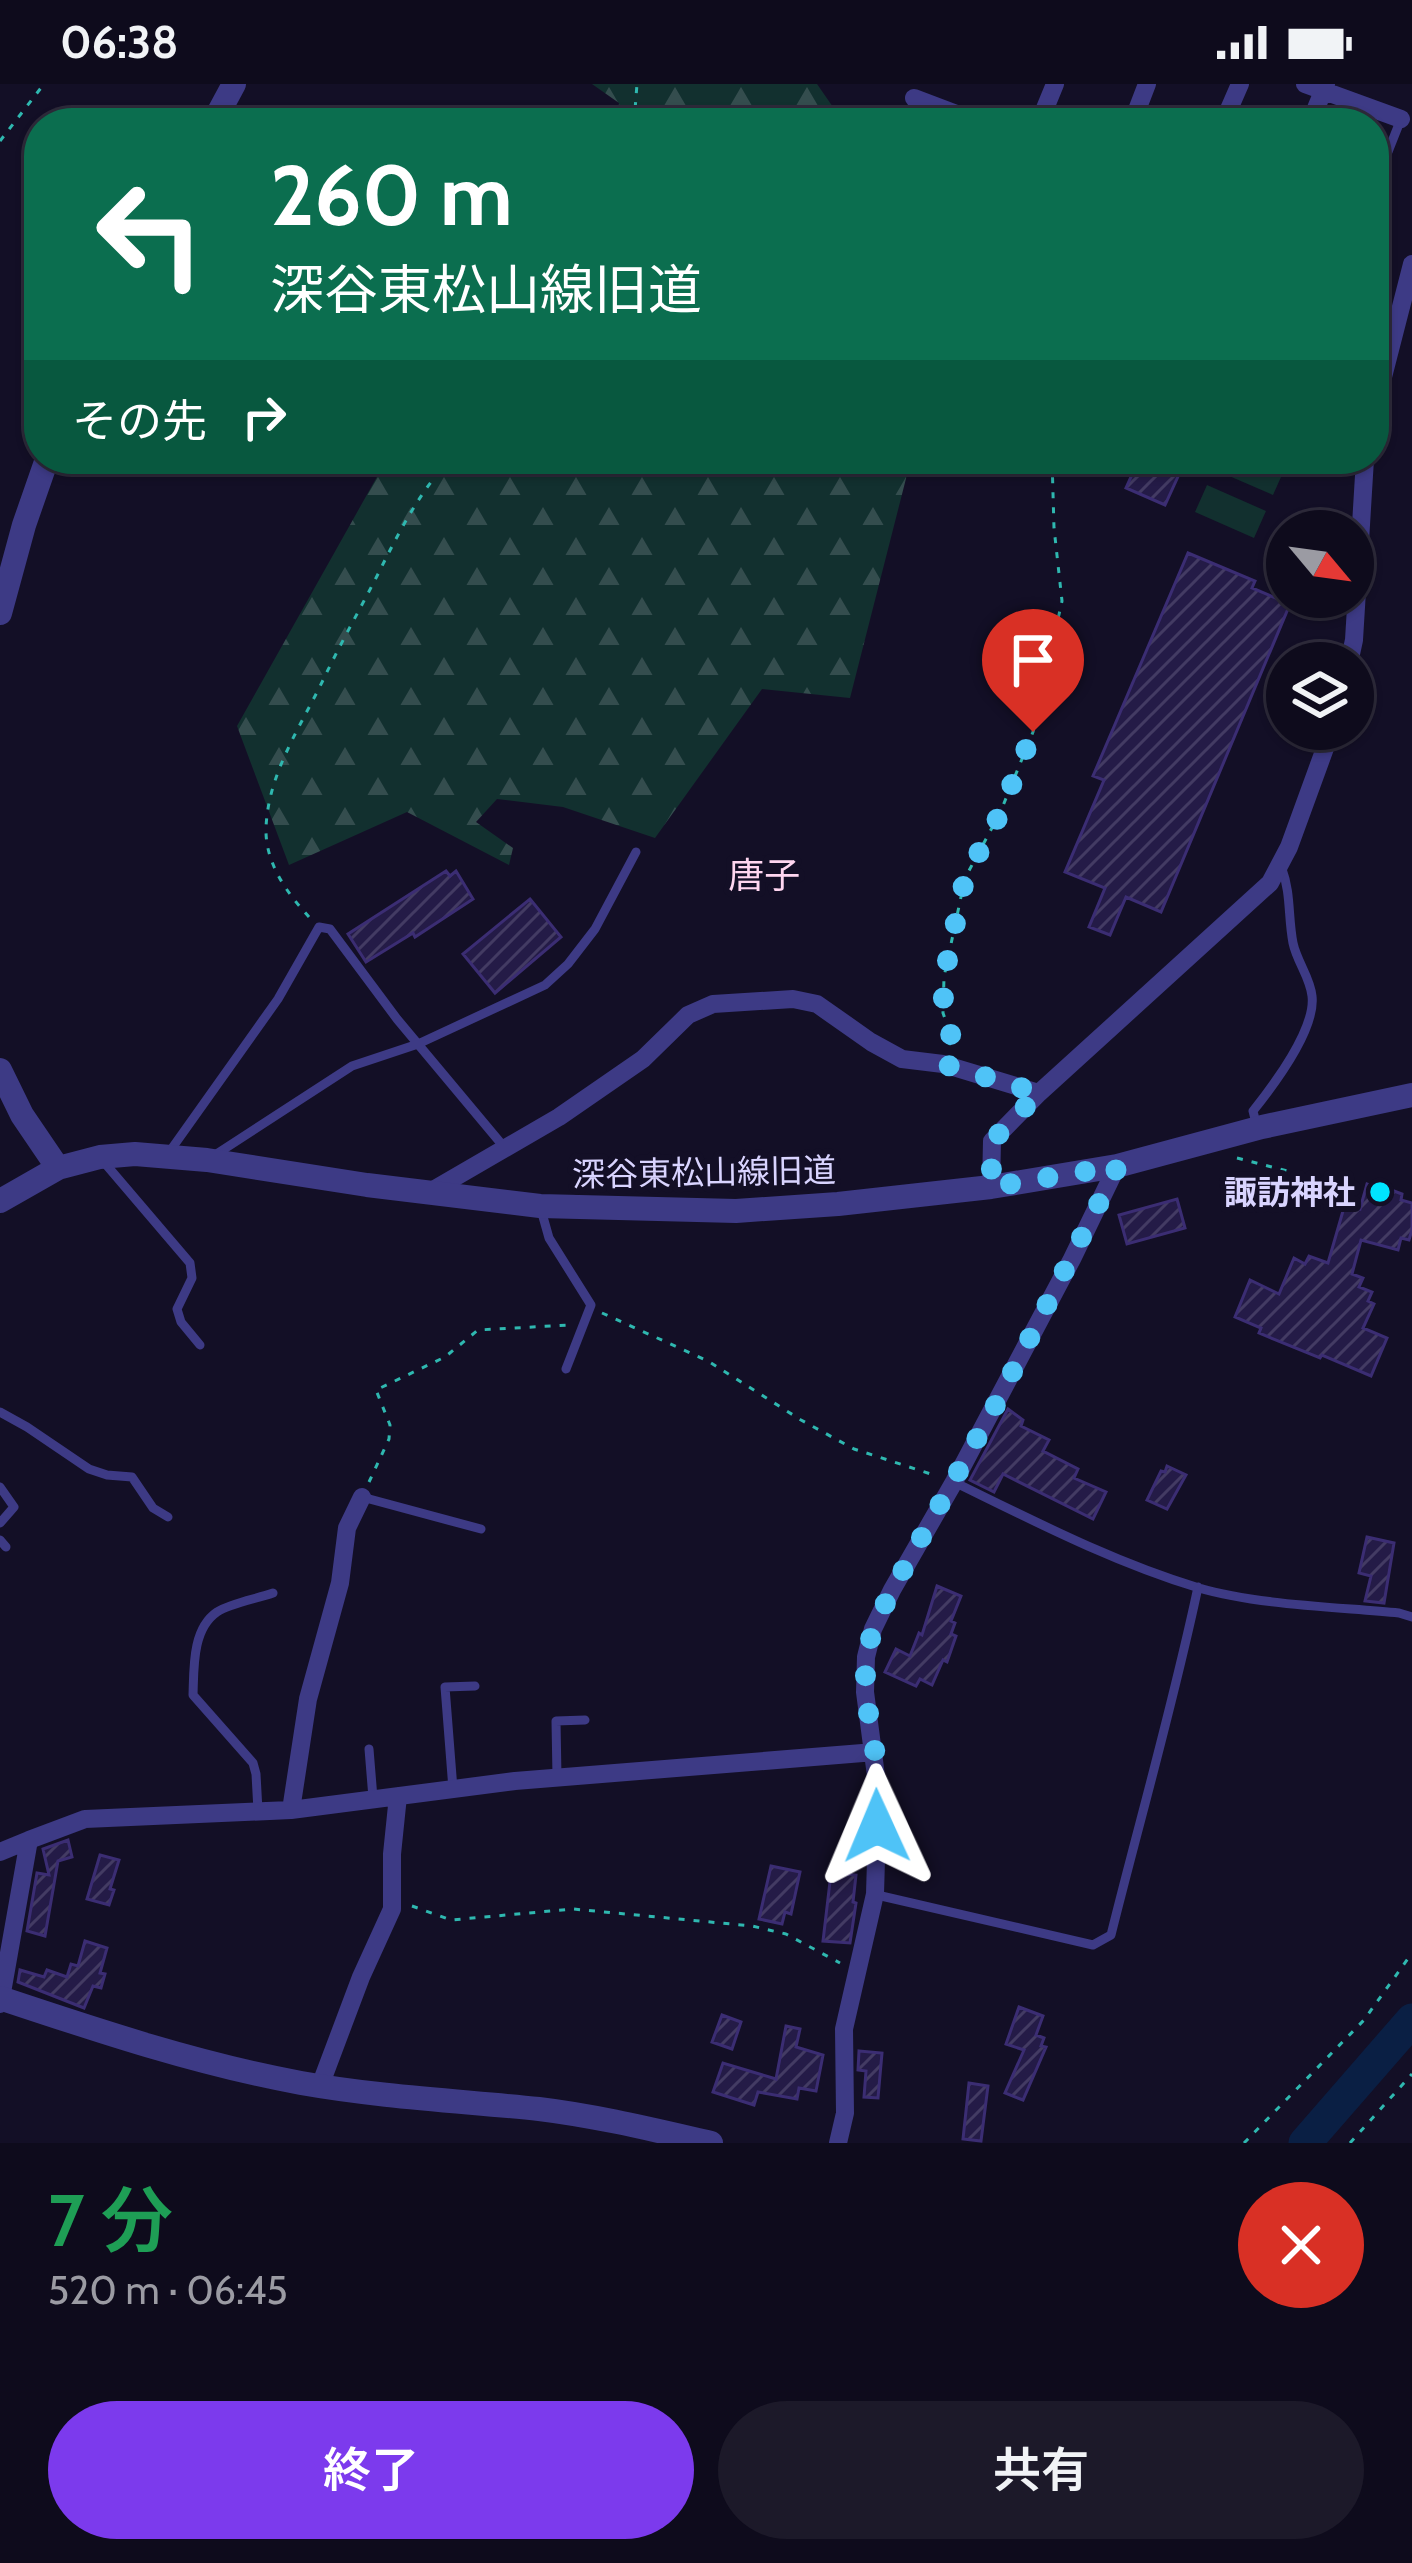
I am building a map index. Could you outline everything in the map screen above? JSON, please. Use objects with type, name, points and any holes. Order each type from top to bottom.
[{"type":"street","points":[[1318,86],[1373,108]]},
{"type":"street","points":[[914,98],[940,108]]},
{"type":"street","points":[[1389,114],[1401,119]]},
{"type":"street","points":[[1389,324],[1412,264]]},
{"type":"street","points":[[0,614],[42,474]]},
{"type":"street","points":[[1354,642],[1364,474]]},
{"type":"street","points":[[991,1187],[992,1141],[1270,883],[1325,750]]},
{"type":"street","points":[[428,1193],[559,1117],[643,1059],[688,1015],[713,1004],[793,999],[817,1004],[902,1058],[943,1064],[1039,1093]]},
{"type":"street","points":[[0,1070],[58,1168]]},
{"type":"street","name":"深谷東松山線旧道","points":[[0,1201],[58,1168],[135,1154],[540,1206],[736,1211],[838,1204],[991,1187],[1118,1166],[1258,1128],[1412,1095]]},
{"type":"street","points":[[838,2143],[845,2113],[844,2029],[875,1894],[878,1791],[865,1692],[873,1629],[1118,1166]]},
{"type":"street","points":[[291,1810],[308,1700],[340,1583],[347,1528],[362,1497]]},
{"type":"street","points":[[0,1852],[86,1820],[291,1810],[557,1778],[875,1752]]},
{"type":"street","points":[[320,2086],[392,1909],[398,1796]]},
{"type":"street","points":[[29,1840],[0,2000],[129,2042],[320,2086],[544,2110],[710,2143]]},
{"type":"lane","points":[[1389,149],[1401,119]]},
{"type":"lane","points":[[207,1160],[352,1066],[418,1044],[544,986],[595,929],[636,852]]},
{"type":"lane","points":[[1258,1128],[1253,1111],[1297,1044],[1313,1003],[1310,983],[1296,956],[1289,888],[1280,865]]},
{"type":"lane","points":[[167,1155],[278,999],[319,927],[330,929],[504,1147]]},
{"type":"lane","points":[[100,1157],[190,1264],[192,1278],[177,1309],[181,1322],[200,1345]]},
{"type":"lane","points":[[540,1206],[549,1238],[590,1305],[566,1369]]},
{"type":"lane","points":[[0,1412],[89,1469],[133,1477],[153,1508],[168,1517]]},
{"type":"lane","points":[[954,1482],[1089,1547],[1198,1587],[1412,1617]]},
{"type":"lane","points":[[0,1486],[14,1507],[0,1522]]},
{"type":"lane","points":[[362,1497],[481,1529]]},
{"type":"lane","points":[[875,1894],[1093,1945],[1111,1935],[1175,1696],[1198,1587]]},
{"type":"lane","points":[[259,1812],[253,1763],[193,1695],[195,1658],[201,1630],[217,1612],[273,1593]]},
{"type":"lane","points":[[453,1789],[445,1687],[475,1686]]},
{"type":"lane","points":[[557,1778],[556,1721],[585,1720]]},
{"type":"lane","points":[[369,1749],[374,1799]]},
{"type":"path","points":[[25,108],[44,84]]},
{"type":"path","points":[[0,141],[24,110]]},
{"type":"path","points":[[319,927],[286,892],[269,854],[270,800],[280,764],[351,622],[409,512],[438,474]]},
{"type":"path","points":[[943,1064],[952,1038],[943,1013],[944,977],[965,878],[1000,814],[1033,732],[1062,601],[1052,474]]},
{"type":"path","points":[[1224,1155],[1357,1189]]},
{"type":"path","points":[[590,1305],[708,1360],[854,1449],[954,1482]]},
{"type":"path","points":[[362,1497],[389,1439],[390,1425],[376,1390],[445,1357],[478,1330],[582,1324]]},
{"type":"path","points":[[394,1899],[451,1920],[573,1909],[752,1926],[786,1934],[857,1971]]},
{"type":"path","points":[[1244,2143],[1364,2020],[1412,1953]]},
{"type":"path","points":[[1350,2143],[1412,2074]]},
{"type":"green space","points":[[592,84],[817,84],[834,108],[618,108],[619,103]]},
{"type":"green space","points":[[379,474],[907,474],[850,698],[762,689],[655,838],[563,807],[497,799],[476,822],[513,848],[509,865],[407,812],[289,865],[237,726]]},
{"type":"green space","points":[[1225,474],[1282,474],[1273,495]]},
{"type":"green space","points":[[1207,485],[1266,511],[1254,538],[1195,512]]},
{"type":"building","points":[[1132,474],[1179,474],[1165,505],[1126,488]]},
{"type":"building","points":[[1188,553],[1255,581],[1252,588],[1266,594],[1266,618],[1284,618],[1274,642],[1266,642],[1266,661],[1161,912],[1126,897],[1110,935],[1089,927],[1105,888],[1065,872],[1104,780],[1093,776]]},
{"type":"building","points":[[446,871],[450,876],[456,871],[473,899],[366,962],[348,934]]},
{"type":"building","points":[[530,899],[561,937],[495,993],[463,954]]},
{"type":"building","points":[[1367,1184],[1412,1203],[1412,1230],[1409,1240],[1401,1238],[1398,1250],[1361,1240],[1352,1274],[1363,1278],[1359,1287],[1372,1292],[1368,1301],[1374,1304],[1363,1328],[1387,1338],[1371,1376],[1259,1333],[1261,1328],[1235,1317],[1250,1280],[1279,1294],[1294,1258],[1305,1264],[1309,1256],[1328,1263],[1345,1204],[1360,1209]]},
{"type":"building","points":[[1177,1199],[1185,1228],[1127,1244],[1119,1215]]},
{"type":"building","points":[[1008,1409],[1023,1420],[1021,1426],[1049,1440],[1043,1451],[1078,1469],[1074,1478],[1106,1492],[1093,1519],[1003,1474],[994,1492],[970,1480]]},
{"type":"building","points":[[1167,1466],[1186,1475],[1167,1509],[1147,1500]]},
{"type":"building","points":[[1367,1537],[1394,1543],[1384,1603],[1365,1601],[1371,1576],[1359,1573]]},
{"type":"building","points":[[937,1586],[961,1596],[951,1621],[955,1623],[951,1634],[956,1636],[932,1685],[920,1679],[916,1686],[885,1672],[896,1649],[910,1656],[919,1633],[922,1635]]},
{"type":"building","points":[[68,1840],[72,1857],[58,1861],[45,1936],[27,1931],[37,1873],[49,1875],[43,1849]]},
{"type":"building","points":[[100,1855],[119,1860],[109,1905],[87,1899]]},
{"type":"building","points":[[771,1866],[800,1872],[791,1914],[785,1912],[782,1924],[759,1919]]},
{"type":"building","points":[[831,1873],[856,1875],[850,1943],[823,1941]]},
{"type":"building","points":[[85,1941],[107,1948],[101,1988],[93,1986],[84,2008],[18,1982],[20,1970],[44,1977],[47,1970],[67,1977],[71,1964],[78,1966]]},
{"type":"building","points":[[1019,2007],[1043,2016],[1036,2035],[1044,2038],[1041,2046],[1046,2047],[1023,2100],[1005,2093],[1024,2050],[1006,2044]]},
{"type":"building","points":[[722,2015],[741,2022],[732,2049],[712,2042]]},
{"type":"building","points":[[786,2026],[800,2029],[796,2047],[823,2055],[816,2091],[799,2088],[797,2099],[758,2092],[754,2105],[713,2092],[723,2063],[776,2079]]},
{"type":"building","points":[[859,2051],[882,2053],[878,2098],[864,2097],[866,2071],[858,2070]]},
{"type":"building","points":[[969,2083],[988,2086],[981,2141],[963,2139]]},
{"type":"waterway","points":[[1305,2143],[1412,2020]]},
{"type":"place","name":"諏訪神社","points":[[1380,1192]]},
{"type":"district","name":"唐子","points":[[764,875]]},
{"type":"route","points":[[877,1826],[875,1752],[865,1692],[873,1629],[1118,1166],[991,1187],[992,1141],[1039,1093],[943,1064],[952,1038],[943,1013],[944,977],[965,878],[1000,814],[1033,732]]}]
